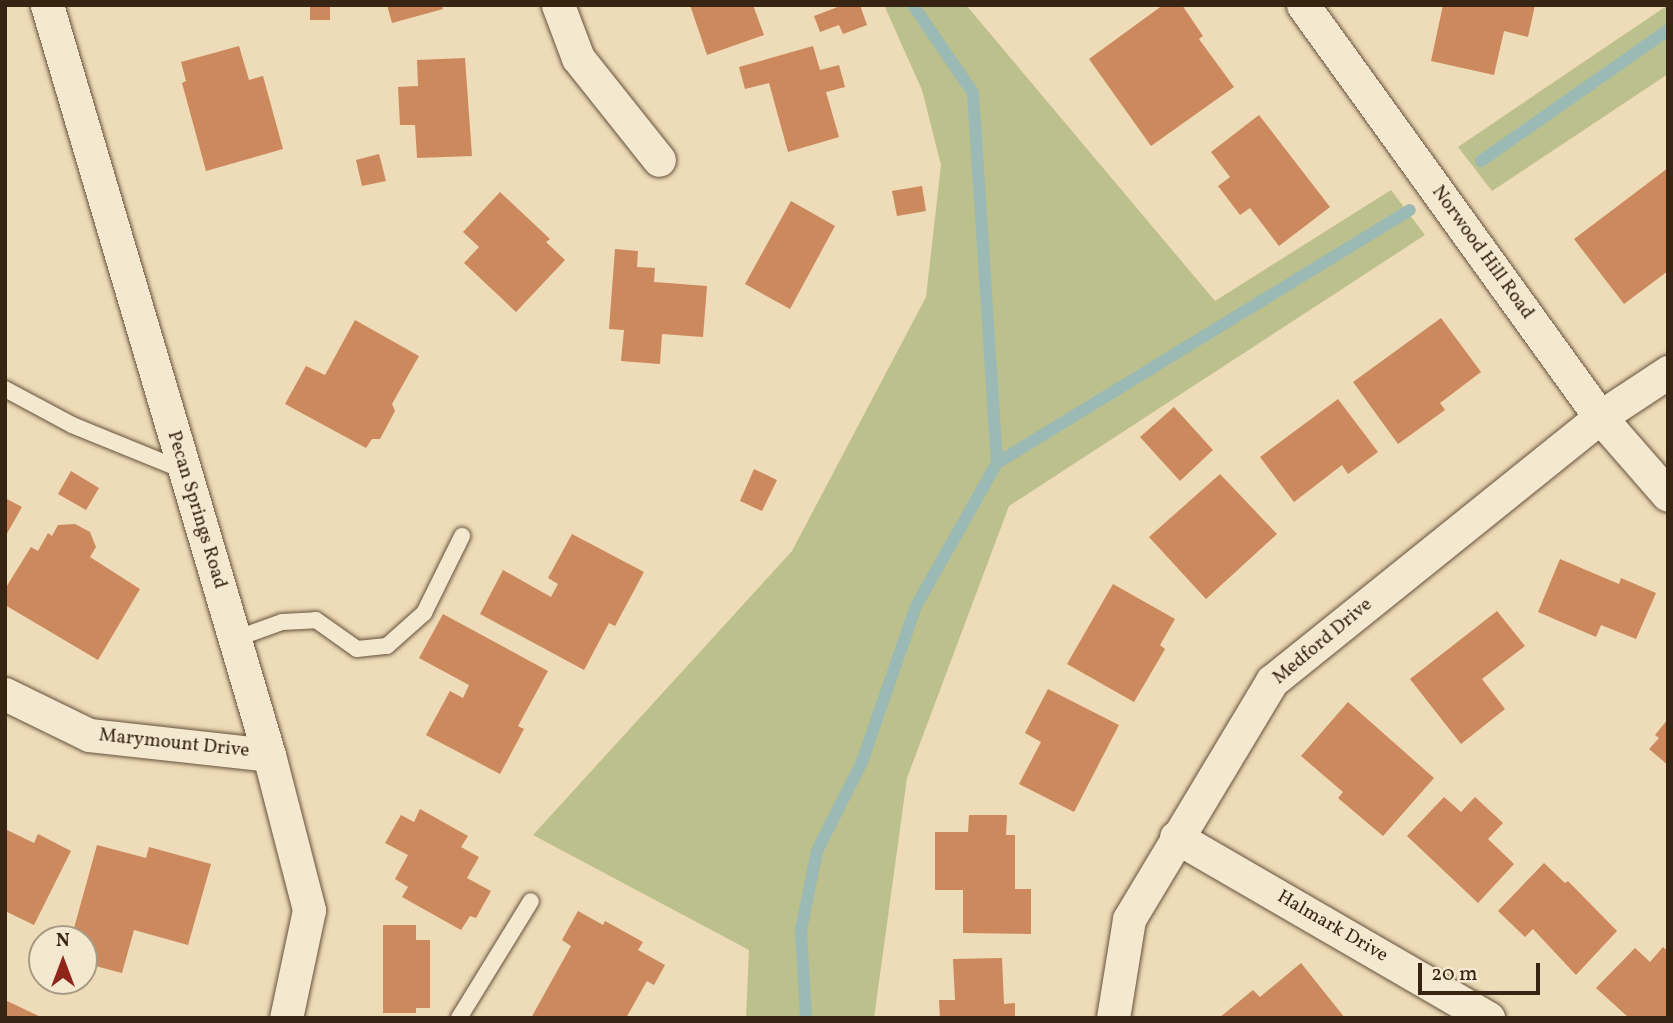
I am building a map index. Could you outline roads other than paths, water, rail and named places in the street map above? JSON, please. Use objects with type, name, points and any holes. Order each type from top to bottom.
[{"type":"street","name":"Pecan Springs Road","points":[[47,5],[269,754],[309,910],[286,1018]]},
{"type":"street","points":[[558,5],[578,58],[659,160]]},
{"type":"street","name":"Norwood Hill Road","points":[[1303,5],[1600,416],[1668,495]]},
{"type":"street","name":"Medford Drive","points":[[1113,1018],[1129,919],[1272,681],[1600,416],[1668,372]]},
{"type":"street","name":"Marymount Drive","points":[[5,694],[89,735],[269,754]]},
{"type":"street","name":"Halmark Drive","points":[[1176,837],[1488,1018]]},
{"type":"lane","points":[[5,389],[72,425],[185,471]]},
{"type":"lane","points":[[235,639],[282,622],[316,620],[358,649],[387,646],[424,613],[462,536]]},
{"type":"lane","points":[[459,1018],[531,901]]},
{"type":"waterway","points":[[806,1018],[801,930],[817,851],[862,762],[916,606],[997,463],[973,93],[913,5]]},
{"type":"waterway","points":[[1481,161],[1668,30]]},
{"type":"waterway","points":[[997,463],[1410,210]]}]
